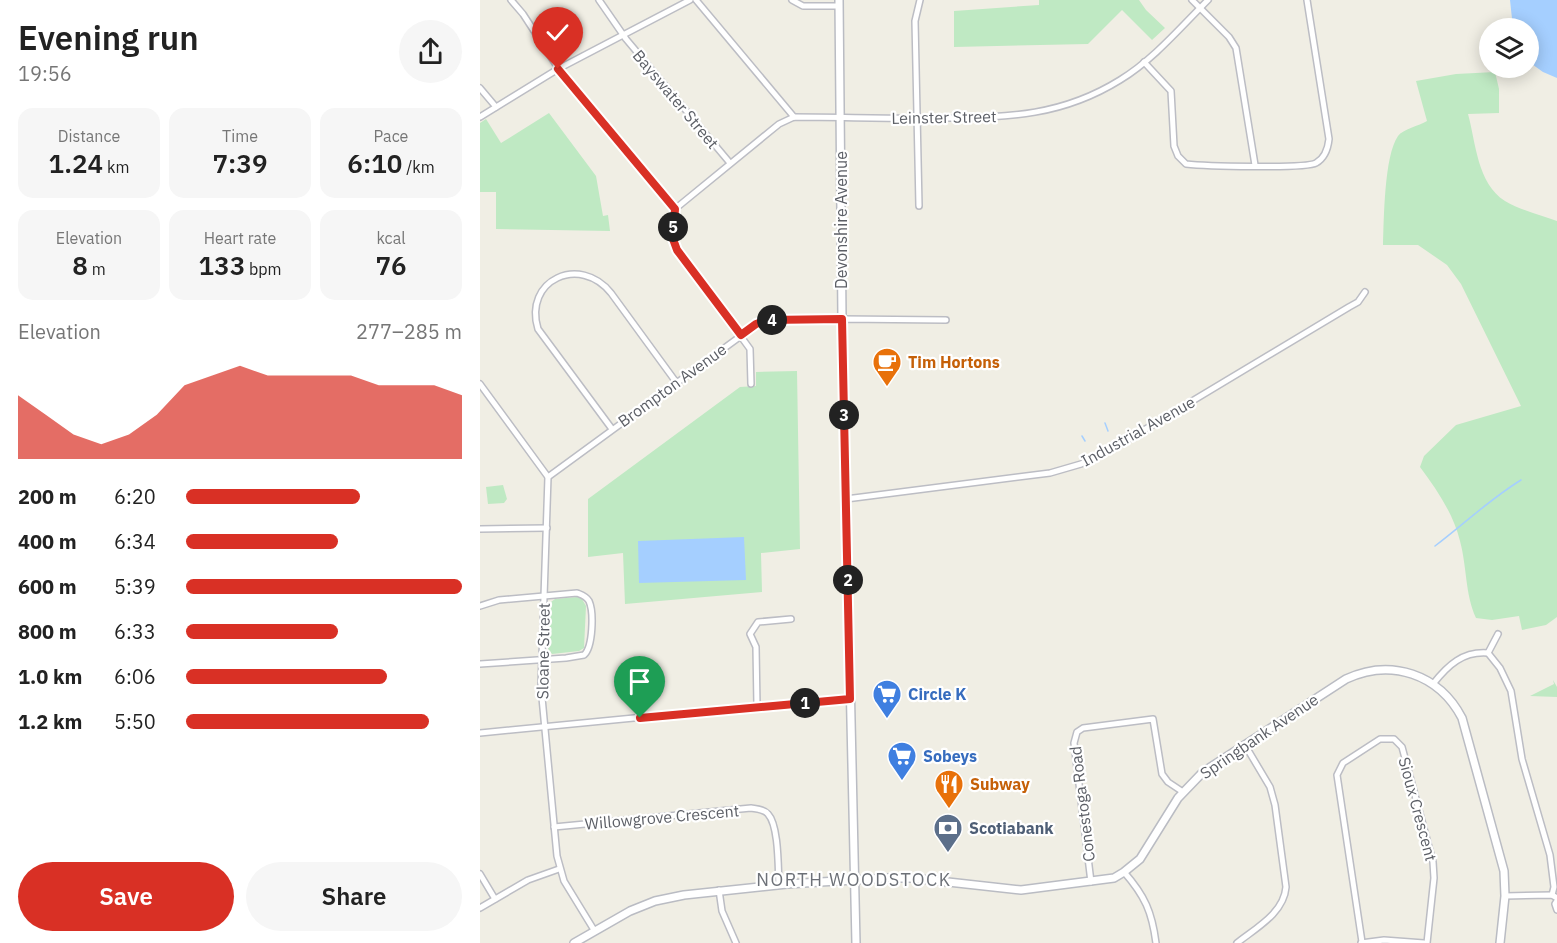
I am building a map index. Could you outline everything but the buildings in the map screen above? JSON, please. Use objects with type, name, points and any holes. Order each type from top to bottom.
[{"type":"main road","name":"Devonshire Avenue","points":[[839,3],[842,319],[856,943]]},
{"type":"main road","name":"Springbank Avenue","points":[[574,943],[630,910],[684,894],[854,879],[912,878],[1014,890],[1108,880],[1124,873],[1135,864],[1183,792],[1203,772],[1338,684],[1357,675],[1376,670],[1398,670],[1417,675],[1433,684],[1449,699],[1464,724],[1503,866],[1505,896],[1500,943]]},
{"type":"street","points":[[511,0],[523,14],[558,69],[675,209],[673,239],[677,250],[750,349],[751,384]]},
{"type":"street","name":"Bayswater Street","points":[[600,0],[623,34],[730,162]]},
{"type":"street","points":[[480,117],[558,69],[690,0]]},
{"type":"street","points":[[675,209],[779,124],[794,117],[696,0]]},
{"type":"street","points":[[792,0],[803,6],[839,3]]},
{"type":"street","points":[[919,206],[915,21],[920,0]]},
{"type":"street","points":[[1192,0],[1236,48],[1255,165]]},
{"type":"street","name":"Leinster Street","points":[[794,117],[1002,117],[1042,112],[1076,102],[1121,80],[1144,62],[1208,0]]},
{"type":"street","points":[[1144,62],[1171,91],[1173,139],[1180,159],[1186,164],[1310,165],[1317,162],[1328,149],[1329,140],[1307,0]]},
{"type":"street","points":[[480,88],[496,107]]},
{"type":"street","points":[[612,429],[538,329],[537,302],[543,289],[554,279],[562,275],[579,273],[600,281],[676,382]]},
{"type":"street","name":"Industrial Avenue","points":[[846,499],[1050,473],[1081,464],[1119,445],[1358,302],[1365,292]]},
{"type":"street","name":"Brompton Avenue","points":[[548,477],[756,324],[768,320],[946,320]]},
{"type":"street","points":[[480,384],[548,477]]},
{"type":"street","name":"Sloane Street","points":[[548,477],[541,687],[554,827],[559,869],[566,885],[594,930]]},
{"type":"street","points":[[480,529],[547,528]]},
{"type":"street","points":[[480,606],[490,601],[577,593],[587,598],[591,608],[591,645],[587,652],[579,656],[480,664]]},
{"type":"street","points":[[757,706],[756,647],[750,633],[758,622],[791,619]]},
{"type":"street","points":[[1488,653],[1498,634]]},
{"type":"street","points":[[1433,684],[1452,662],[1469,655],[1488,653]]},
{"type":"street","points":[[1488,653],[1500,668],[1510,691],[1522,759],[1550,855],[1557,910]]},
{"type":"street","points":[[480,733],[850,699]]},
{"type":"street","name":"Conestoga Road","points":[[1091,882],[1074,743],[1075,734],[1081,728],[1153,719],[1162,774],[1168,782],[1183,792]]},
{"type":"street","name":"Sioux Crescent","points":[[1360,943],[1337,775],[1343,763],[1380,739],[1390,738],[1402,747],[1433,862],[1434,878],[1426,943]]},
{"type":"street","points":[[1237,943],[1279,908],[1286,886],[1270,787],[1245,745]]},
{"type":"street","name":"Willowgrove Crescent","points":[[554,827],[749,808],[762,810],[768,814],[774,826],[779,885]]},
{"type":"street","points":[[480,908],[528,880],[559,869]]},
{"type":"street","points":[[1124,873],[1139,890],[1148,906],[1156,943]]},
{"type":"street","points":[[480,874],[495,899]]},
{"type":"street","points":[[719,890],[722,911],[736,943]]},
{"type":"street","points":[[1505,896],[1555,898]]},
{"type":"street","points":[[1360,943],[1384,940],[1426,943]]},
{"type":"green space","points":[[1039,0],[1139,0],[1165,28],[1152,40],[1122,10],[1088,44],[954,47],[954,11],[1039,5]]},
{"type":"green space","points":[[1479,73],[1479,78],[1496,78],[1499,113],[1468,114],[1479,162],[1489,184],[1505,201],[1557,221],[1557,617],[1546,625],[1522,630],[1519,616],[1492,620],[1476,618],[1470,600],[1457,531],[1444,502],[1420,467],[1424,456],[1456,425],[1521,406],[1461,284],[1447,265],[1418,245],[1383,245],[1387,173],[1393,145],[1398,136],[1407,129],[1427,121],[1416,81]]},
{"type":"green space","points":[[549,113],[596,176],[603,216],[608,215],[610,231],[496,229],[496,192],[480,192],[480,123],[486,119],[501,143]]},
{"type":"green space","points":[[797,371],[800,549],[761,553],[762,592],[625,604],[623,553],[588,557],[588,499],[740,387],[756,386],[756,372]]},
{"type":"green space","points":[[503,485],[507,499],[504,503],[488,504],[486,487]]},
{"type":"green space","points":[[577,597],[582,599],[586,606],[584,648],[579,651],[552,654],[548,649],[551,602],[555,599]]},
{"type":"green space","points":[[1553,680],[1557,687],[1557,697],[1530,696],[1554,684]]},
{"type":"water","points":[[1510,0],[1557,0],[1557,78],[1539,69],[1539,18],[1512,18]]},
{"type":"water","points":[[744,537],[746,580],[639,583],[638,541]]},
{"type":"waterway","points":[[1105,423],[1108,431]]},
{"type":"waterway","points":[[1082,436],[1085,441]]},
{"type":"waterway","points":[[1435,546],[1488,503],[1521,480]]},
{"type":"place","name":"Tim Hortons","points":[[887,388]]},
{"type":"place","name":"Circle K","points":[[887,720]]},
{"type":"place","name":"Sobeys","points":[[902,782]]},
{"type":"place","name":"Subway","points":[[949,810]]},
{"type":"place","name":"Scotiabank","points":[[948,854]]},
{"type":"district","name":"NORTH WOODSTOCK","points":[[854,879]]},
{"type":"route","points":[[558,69],[675,209],[673,239],[677,250],[741,335],[756,324],[768,320],[842,319],[850,699],[640,718]]}]
